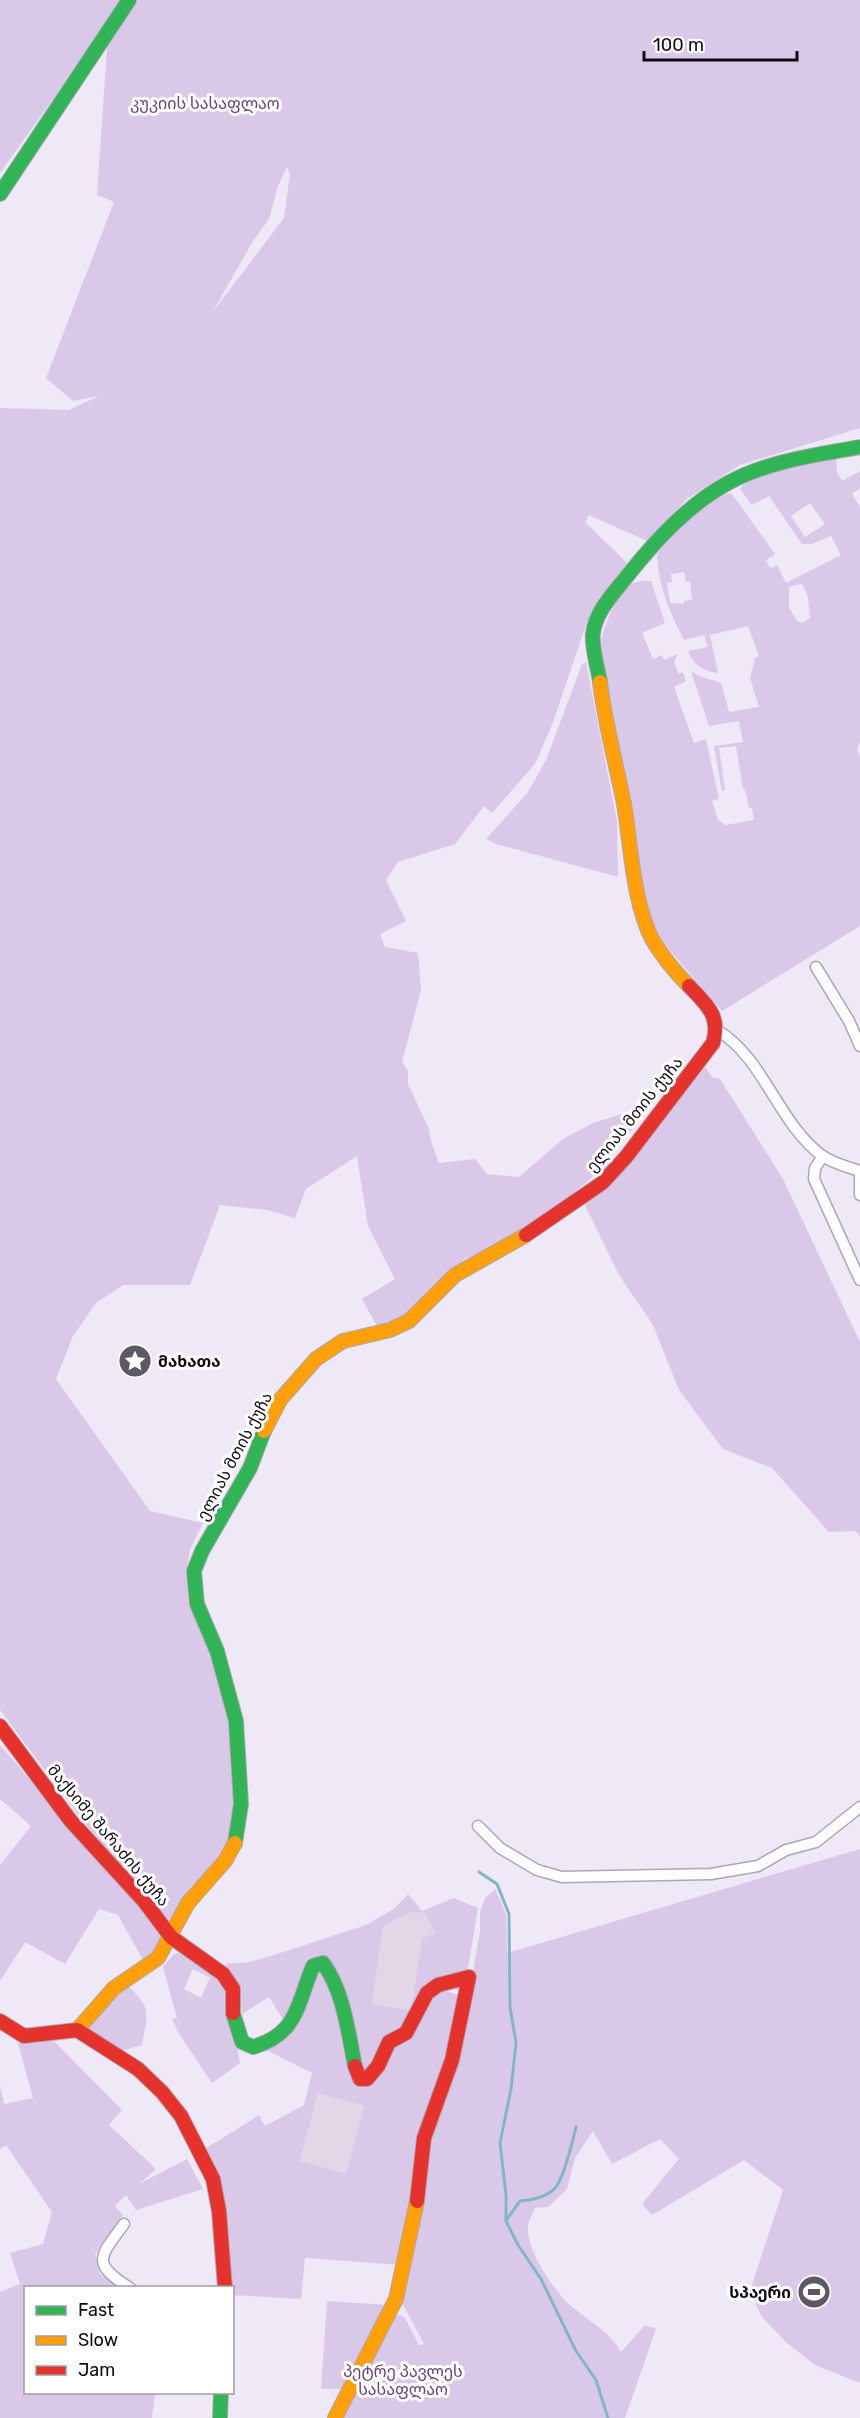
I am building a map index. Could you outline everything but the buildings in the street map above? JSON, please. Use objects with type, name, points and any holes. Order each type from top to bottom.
[{"type":"street","points":[[0,194],[28,157],[129,0]]},
{"type":"street","points":[[860,447],[791,460],[728,483],[682,516],[637,564],[603,607],[593,633],[605,721],[623,801],[640,902],[652,938],[673,969],[716,1019],[717,1030],[731,1038],[746,1055],[792,1126],[823,1156],[860,1171]]},
{"type":"street","points":[[816,967],[849,1021],[860,1046]]},
{"type":"street","name":"ელიას მთის ქუჩა","points":[[77,2030],[114,1988],[158,1958],[188,1903],[232,1852],[239,1826],[241,1804],[236,1720],[217,1651],[196,1604],[194,1570],[202,1551],[250,1468],[270,1417],[280,1400],[316,1359],[343,1341],[390,1330],[409,1321],[455,1275],[510,1245],[602,1183],[626,1157],[713,1043],[717,1030]]},
{"type":"street","points":[[823,1156],[815,1168],[814,1179],[860,1280]]},
{"type":"street","points":[[860,1176],[860,1195]]},
{"type":"street","name":"მაქსიმე შარაძის ქუჩა","points":[[0,1726],[70,1820],[144,1900],[171,1937]]},
{"type":"street","points":[[478,1826],[500,1848],[537,1870],[562,1877],[711,1874],[759,1866],[786,1850],[816,1842],[860,1807]]},
{"type":"street","points":[[171,1937],[223,1974],[233,1989],[233,2015],[242,2042],[253,2047],[277,2039],[291,2023],[313,1966],[323,1963],[328,1968],[336,1992],[357,2075],[363,2080],[371,2076],[389,2042],[406,2033],[427,1993],[438,1985],[469,1977],[452,2060],[424,2138],[417,2205],[396,2299],[334,2418]]},
{"type":"street","points":[[0,2021],[24,2036],[77,2030],[138,2069],[162,2092],[181,2116],[213,2179],[219,2211],[225,2286]]},
{"type":"street","points":[[124,2224],[104,2252],[103,2266],[110,2275],[127,2286]]},
{"type":"street","points":[[220,2418],[221,2394]]},
{"type":"shaded area","points":[[414,1912],[425,1913],[435,1932],[422,1939],[411,2010],[372,2004],[383,1926]]},
{"type":"shaded area","points":[[318,2093],[364,2106],[346,2174],[300,2162]]},
{"type":"green space","points":[[0,0],[124,0],[0,173]]},
{"type":"green space","name":"კუკიის სასაფლაო","points":[[134,0],[860,0],[860,428],[740,465],[687,499],[647,541],[589,515],[585,522],[627,563],[587,622],[552,725],[535,764],[492,813],[484,806],[455,844],[398,862],[386,880],[406,921],[380,934],[385,947],[418,953],[421,990],[402,1062],[408,1071],[408,1084],[429,1129],[439,1163],[475,1159],[487,1174],[519,1177],[563,1139],[593,1123],[651,1105],[609,1159],[588,1181],[543,1218],[494,1247],[465,1259],[429,1289],[410,1312],[378,1328],[362,1299],[395,1279],[368,1226],[357,1156],[306,1189],[295,1218],[267,1210],[220,1205],[190,1285],[123,1285],[96,1303],[73,1336],[56,1379],[150,1511],[203,1523],[190,1549],[187,1568],[189,1603],[220,1676],[229,1728],[236,1801],[231,1836],[217,1865],[191,1887],[179,1903],[174,1921],[166,1918],[82,1820],[0,1710],[0,408],[69,410],[99,396],[73,401],[46,378],[114,202],[97,195],[108,34]],"holes":[[[287,167],[290,174],[284,218],[212,313],[253,241],[269,219],[278,186]]]},
{"type":"green space","points":[[836,456],[837,472],[842,481],[860,471],[860,488],[852,494],[860,507],[860,741],[857,750],[860,756],[860,926],[722,1011],[665,945],[654,926],[643,894],[600,644],[610,614],[622,593],[632,584],[651,581],[665,623],[642,633],[653,659],[662,655],[664,660],[678,654],[674,662],[679,674],[683,672],[686,681],[674,687],[694,743],[706,739],[719,799],[712,801],[718,820],[726,825],[754,820],[752,807],[749,808],[745,789],[743,789],[736,746],[719,748],[725,790],[722,791],[714,746],[743,742],[739,721],[709,726],[691,671],[721,683],[729,712],[759,707],[750,678],[755,658],[759,656],[748,626],[710,635],[718,673],[703,669],[696,664],[688,651],[708,647],[704,635],[684,640],[666,599],[657,555],[680,527],[702,506],[723,494],[732,494],[775,554],[766,560],[770,568],[777,565],[786,583],[841,555],[831,536],[812,544],[802,544],[769,496],[752,505],[740,489],[747,482],[770,471]],"holes":[[[810,503],[825,524],[805,537],[791,516]],[[684,572],[686,582],[690,582],[692,600],[684,601],[684,604],[670,603],[667,583],[672,582],[671,574]],[[803,585],[808,597],[810,618],[802,623],[797,621],[789,607],[789,587]]]},
{"type":"green space","points":[[586,662],[617,821],[618,877],[496,844],[486,839],[528,792],[546,760],[582,664]]},
{"type":"green space","points":[[700,1059],[712,1077],[720,1079],[783,1179],[860,1342],[860,1537],[856,1531],[829,1532],[772,1468],[723,1449],[679,1390],[653,1325],[619,1275],[581,1197],[602,1183]]},
{"type":"green space","points":[[0,1745],[153,1922],[162,1935],[161,1945],[155,1955],[143,1960],[118,1915],[99,1909],[65,1964],[25,1942],[0,1981],[0,1865],[31,1826],[0,1799]]},
{"type":"green space","name":"პეტრე პავლეს სასაფლაო","points":[[860,1849],[860,2383],[815,2365],[786,2342],[762,2317],[757,2307],[751,2288],[783,2190],[744,2160],[652,2215],[642,2204],[679,2159],[660,2139],[612,2164],[593,2131],[575,2158],[567,2189],[548,2207],[535,2208],[528,2225],[528,2234],[536,2257],[556,2290],[570,2305],[604,2332],[621,2352],[645,2325],[656,2329],[625,2418],[338,2418],[394,2316],[401,2315],[405,2318],[419,2345],[424,2344],[399,2297],[423,2170],[470,1988],[480,1932],[480,1912],[485,1898],[495,1889],[506,1914],[507,1953]]},
{"type":"green space","points":[[408,1894],[422,1911],[454,1898],[478,1908],[464,1992],[438,1984],[365,2078],[332,1965],[317,1961],[287,2026],[269,1997],[242,2014],[238,1988],[225,1964],[250,1962],[271,1956],[366,1925],[394,1909]],"holes":[[[413,1912],[425,1913],[435,1932],[422,1939],[411,2010],[372,2004],[383,1926]]]},
{"type":"green space","points":[[183,1953],[225,1980],[240,2063],[212,2083],[178,2032],[172,2019],[177,2018],[163,1967],[173,1955]],"holes":[[[193,1969],[210,1978],[201,1998],[184,1989]]]},
{"type":"green space","points":[[320,1966],[363,2086],[439,1989],[462,1996],[402,2265],[305,2258],[301,2299],[234,2295],[205,2149],[259,2115],[265,2126],[304,2105],[312,2073],[266,2050]],"holes":[[[318,2093],[364,2106],[346,2174],[300,2161]]]},
{"type":"green space","points":[[129,1987],[145,2007],[146,2019],[142,2045],[118,2052],[88,2033],[93,2020],[104,2006]]},
{"type":"green space","points":[[51,2038],[122,2110],[109,2125],[156,2169],[139,2184],[187,2159],[203,2189],[136,2210],[126,2195],[115,2206],[123,2215],[95,2255],[100,2274],[117,2286],[24,2286],[24,2394],[155,2394],[152,2418],[0,2418],[0,2292],[20,2284],[10,2253],[43,2244],[52,2212],[6,2145],[0,2149],[0,2086],[4,2104],[33,2098],[18,2043]]},
{"type":"green space","points":[[327,2301],[390,2305],[347,2389],[321,2389]]},
{"type":"waterway","points":[[479,1872],[497,1884],[509,1914],[510,2007],[516,2043],[511,2089],[500,2143],[506,2195],[506,2221],[518,2245],[541,2279],[576,2351],[596,2380],[608,2418]]},
{"type":"waterway","points":[[507,2219],[520,2201],[544,2196],[556,2187],[565,2167],[576,2127]]},
{"type":"traffic: fast","points":[[0,194],[129,0]]},
{"type":"traffic: fast","points":[[600,682],[593,638],[598,617],[639,562],[687,512],[700,501],[743,475],[792,460],[860,447]]},
{"type":"traffic: fast","points":[[235,1843],[241,1804],[236,1721],[217,1651],[197,1604],[194,1571],[202,1551],[250,1468],[264,1431]]},
{"type":"traffic: fast","points":[[233,2013],[242,2042],[253,2047],[268,2041],[288,2026],[299,2005],[313,1966],[323,1963],[341,1999],[355,2066]]},
{"type":"traffic: fast","points":[[220,2418],[221,2394]]},
{"type":"traffic: slow","points":[[600,682],[624,804],[641,908],[652,939],[669,964],[689,986]]},
{"type":"traffic: slow","points":[[264,1431],[280,1400],[316,1359],[343,1341],[390,1330],[409,1321],[455,1275],[526,1235]]},
{"type":"traffic: slow","points":[[77,2030],[114,1988],[158,1958],[188,1903],[225,1861],[235,1843]]},
{"type":"traffic: slow","points":[[335,2418],[396,2299],[417,2201]]},
{"type":"traffic: jam","points":[[526,1235],[602,1183],[626,1157],[713,1043],[714,1018],[707,1005],[689,986]]},
{"type":"traffic: jam","points":[[0,1726],[70,1820],[144,1901],[171,1937],[223,1974],[233,1989],[233,2013]]},
{"type":"traffic: jam","points":[[355,2066],[360,2079],[367,2079],[378,2066],[389,2042],[406,2033],[427,1993],[438,1985],[469,1977],[452,2060],[424,2138],[417,2201]]},
{"type":"traffic: jam","points":[[0,2021],[24,2036],[77,2030],[138,2069],[162,2092],[181,2116],[213,2179],[219,2211],[225,2286]]},
{"type":"place","name":"მახათა","points":[[135,1361]]},
{"type":"place","name":"სპაერი","points":[[814,2292]]}]
